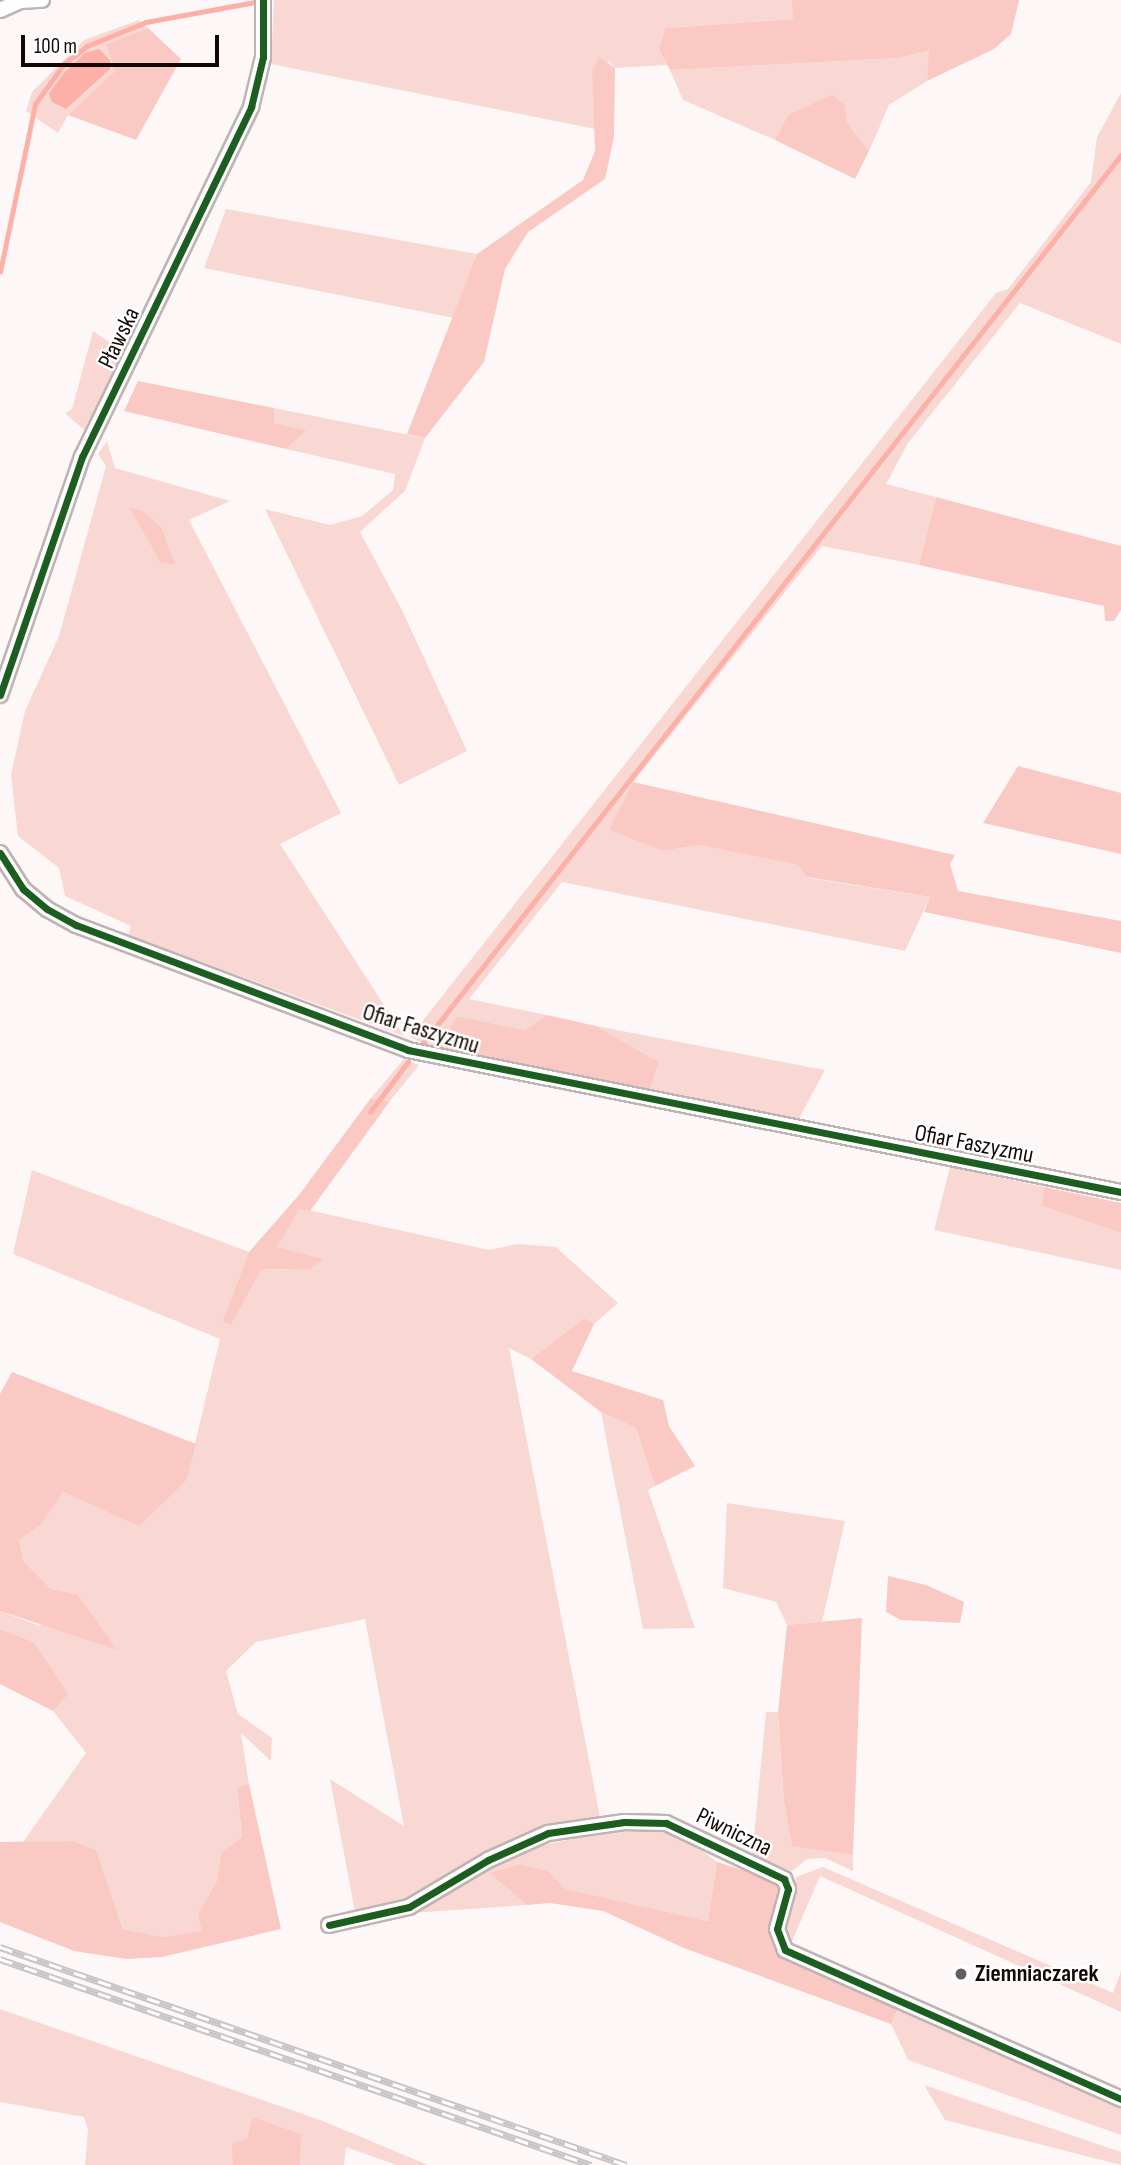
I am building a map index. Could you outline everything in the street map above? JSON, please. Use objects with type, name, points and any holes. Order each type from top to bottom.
[{"type":"street","points":[[0,10],[20,1],[42,0]]},
{"type":"street","name":"Pławska","points":[[0,695],[82,457],[251,107],[263,57],[263,0]]},
{"type":"street","name":"Ofiar Faszyzmu","points":[[0,853],[23,888],[47,909],[76,925],[408,1050],[1121,1192]]},
{"type":"street","name":"Piwniczna","points":[[329,1925],[409,1907],[488,1860],[548,1833],[624,1822],[666,1823],[784,1879],[788,1889],[777,1929],[785,1950],[1121,2099]]},
{"type":"shaded area","points":[[274,0],[792,0],[795,7],[793,19],[665,28],[659,50],[667,65],[615,68],[609,61],[592,71],[595,129],[271,64]]},
{"type":"shaded area","points":[[792,0],[1019,0],[1011,34],[994,49],[927,81],[929,51],[899,58],[670,70],[659,50],[665,28],[793,19]]},
{"type":"shaded area","points":[[139,20],[148,28],[106,44],[115,71],[68,115],[58,133],[26,111],[32,92],[84,40]]},
{"type":"shaded area","points":[[148,28],[181,59],[136,140],[68,115],[115,71],[106,44]]},
{"type":"shaded area","points":[[99,49],[110,60],[110,69],[66,109],[52,102],[49,93],[65,72],[85,53]]},
{"type":"shaded area","points":[[930,51],[927,81],[889,105],[869,151],[847,123],[845,105],[788,115],[775,140],[683,100],[670,70],[899,58]]},
{"type":"shaded area","points":[[599,57],[615,68],[614,137],[605,179],[528,232],[505,269],[484,362],[425,438],[407,434],[477,254],[583,180],[595,151],[592,71]]},
{"type":"shaded area","points":[[1121,93],[1121,344],[1020,303],[908,443],[886,484],[936,497],[919,565],[822,546],[633,782],[610,830],[663,851],[699,845],[798,865],[808,878],[930,897],[905,951],[562,882],[469,999],[547,1015],[525,1030],[457,1016],[436,1049],[410,1037],[996,293],[1008,289],[1091,182],[1097,137]]},
{"type":"shaded area","points":[[832,95],[845,105],[847,123],[869,151],[855,179],[775,140],[788,115]]},
{"type":"shaded area","points":[[226,209],[477,254],[454,318],[204,268]]},
{"type":"shaded area","points":[[93,331],[124,352],[84,430],[65,413],[72,409]]},
{"type":"shaded area","points":[[138,381],[274,408],[274,423],[307,430],[286,449],[124,411]]},
{"type":"shaded area","points":[[274,408],[425,438],[405,491],[360,532],[401,608],[467,751],[399,785],[265,509],[330,525],[362,516],[393,490],[395,474],[286,449],[307,430],[274,423]]},
{"type":"shaded area","points":[[107,441],[115,468],[230,501],[189,520],[341,813],[280,844],[404,1036],[128,935],[131,926],[65,896],[59,868],[18,836],[11,775],[25,711],[59,636],[106,466],[98,454]]},
{"type":"shaded area","points":[[936,497],[1121,546],[1121,610],[1114,621],[1105,621],[1104,606],[919,565]]},
{"type":"shaded area","points":[[130,508],[143,511],[161,527],[175,564],[161,563]]},
{"type":"shaded area","points":[[1018,766],[1121,793],[1121,854],[983,823]]},
{"type":"shaded area","points":[[633,782],[955,855],[950,864],[958,891],[1121,921],[1121,953],[924,912],[930,897],[807,877],[798,865],[699,845],[663,851],[609,830]]},
{"type":"shaded area","points":[[547,1015],[596,1026],[659,1062],[649,1093],[436,1049],[457,1016],[525,1030]]},
{"type":"shaded area","points":[[596,1026],[825,1070],[795,1126],[649,1093],[659,1062]]},
{"type":"shaded area","points":[[404,1059],[419,1065],[390,1101],[371,1098]]},
{"type":"shaded area","points":[[371,1098],[390,1101],[310,1211],[299,1209],[277,1247],[323,1259],[310,1270],[262,1269],[231,1325],[222,1322],[249,1252],[299,1195]]},
{"type":"shaded area","points":[[950,1167],[1044,1187],[1042,1206],[1121,1233],[1121,1270],[934,1230]]},
{"type":"shaded area","points":[[32,1170],[249,1252],[222,1322],[231,1325],[262,1269],[310,1270],[322,1259],[276,1247],[299,1208],[489,1250],[517,1244],[556,1247],[618,1303],[594,1324],[585,1318],[531,1359],[509,1348],[600,1817],[558,1823],[497,1850],[410,1902],[355,1912],[330,1779],[404,1826],[365,1619],[256,1642],[226,1671],[238,1714],[272,1738],[271,1761],[241,1733],[249,1784],[237,1789],[242,1837],[221,1852],[217,1881],[198,1913],[203,1931],[162,1937],[123,1929],[96,1850],[72,1841],[23,1842],[86,1753],[53,1711],[67,1694],[34,1642],[0,1629],[0,1611],[40,1626],[77,1594],[51,1589],[24,1562],[19,1540],[41,1525],[63,1492],[138,1525],[186,1481],[220,1339],[13,1254]]},
{"type":"shaded area","points":[[1044,1187],[1121,1203],[1121,1233],[1042,1206]]},
{"type":"shaded area","points":[[585,1318],[594,1324],[572,1371],[663,1400],[669,1426],[695,1466],[655,1486],[636,1428],[601,1412],[531,1359]]},
{"type":"shaded area","points":[[12,1372],[196,1444],[186,1481],[139,1526],[63,1492],[41,1525],[19,1540],[24,1562],[51,1589],[77,1594],[117,1650],[0,1611],[0,1394]]},
{"type":"shaded area","points":[[601,1412],[636,1428],[655,1486],[648,1490],[695,1628],[643,1629]]},
{"type":"shaded area","points":[[727,1503],[845,1521],[822,1622],[787,1625],[776,1602],[723,1588]]},
{"type":"shaded area","points":[[888,1576],[926,1585],[964,1602],[960,1623],[901,1620],[886,1612]]},
{"type":"shaded area","points":[[862,1618],[853,1855],[792,1846],[784,1802],[778,1712],[787,1625]]},
{"type":"shaded area","points":[[0,1629],[34,1642],[68,1694],[53,1711],[0,1684]]},
{"type":"shaded area","points":[[766,1712],[778,1712],[784,1802],[792,1845],[853,1855],[853,1871],[825,1858],[807,1859],[792,1871],[752,1857]]},
{"type":"shaded area","points":[[249,1784],[281,1929],[162,1957],[126,1959],[74,1951],[0,1922],[0,1842],[73,1841],[96,1850],[123,1929],[162,1937],[202,1931],[198,1913],[217,1881],[221,1852],[242,1837],[237,1788]]},
{"type":"shaded area","points":[[625,1828],[675,1831],[717,1862],[708,1921],[566,1889],[548,1871],[520,1864],[491,1873],[527,1905],[412,1913],[523,1849]]},
{"type":"shaded area","points":[[717,1862],[771,1879],[781,1892],[770,1927],[779,1956],[898,2008],[891,2024],[684,1948],[603,1911],[550,1903],[527,1905],[490,1873],[520,1864],[548,1871],[566,1889],[708,1921]]},
{"type":"shaded area","points":[[823,1867],[1113,1993],[1121,1971],[1121,2012],[820,1876],[790,1946],[783,1931],[796,1877]]},
{"type":"shaded area","points":[[898,2008],[1121,2106],[1121,2135],[908,2060],[891,2024]]},
{"type":"shaded area","points":[[0,2009],[323,2121],[428,2165],[396,2165],[346,2147],[344,2165],[300,2165],[300,2134],[252,2118],[247,2138],[233,2144],[233,2165],[85,2165],[88,2129],[84,2117],[0,2102]]},
{"type":"shaded area","points":[[924,2085],[1121,2152],[1121,2165],[945,2120]]},
{"type":"shaded area","points":[[252,2117],[301,2134],[300,2165],[233,2165],[232,2144],[247,2138]]},
{"type":"waterway","points":[[0,272],[35,104],[64,64],[87,46],[146,22],[255,2]]},
{"type":"waterway","points":[[423,1043],[1121,155]]},
{"type":"waterway","points":[[370,1112],[408,1062]]},
{"type":"railway","points":[[0,1947],[626,2165]]},
{"type":"railway","points":[[0,1959],[591,2165]]},
{"type":"cycle path","points":[[0,695],[82,457],[251,107],[263,57],[263,0]]},
{"type":"cycle path","points":[[0,853],[23,889],[47,909],[76,925],[408,1050],[1121,1192]]},
{"type":"cycle path","points":[[329,1925],[409,1907],[488,1860],[548,1833],[624,1822],[666,1823],[784,1879],[788,1889],[777,1929],[785,1950],[1121,2099]]},
{"type":"place","name":"Ziemniaczarek","points":[[961,1974]]}]
